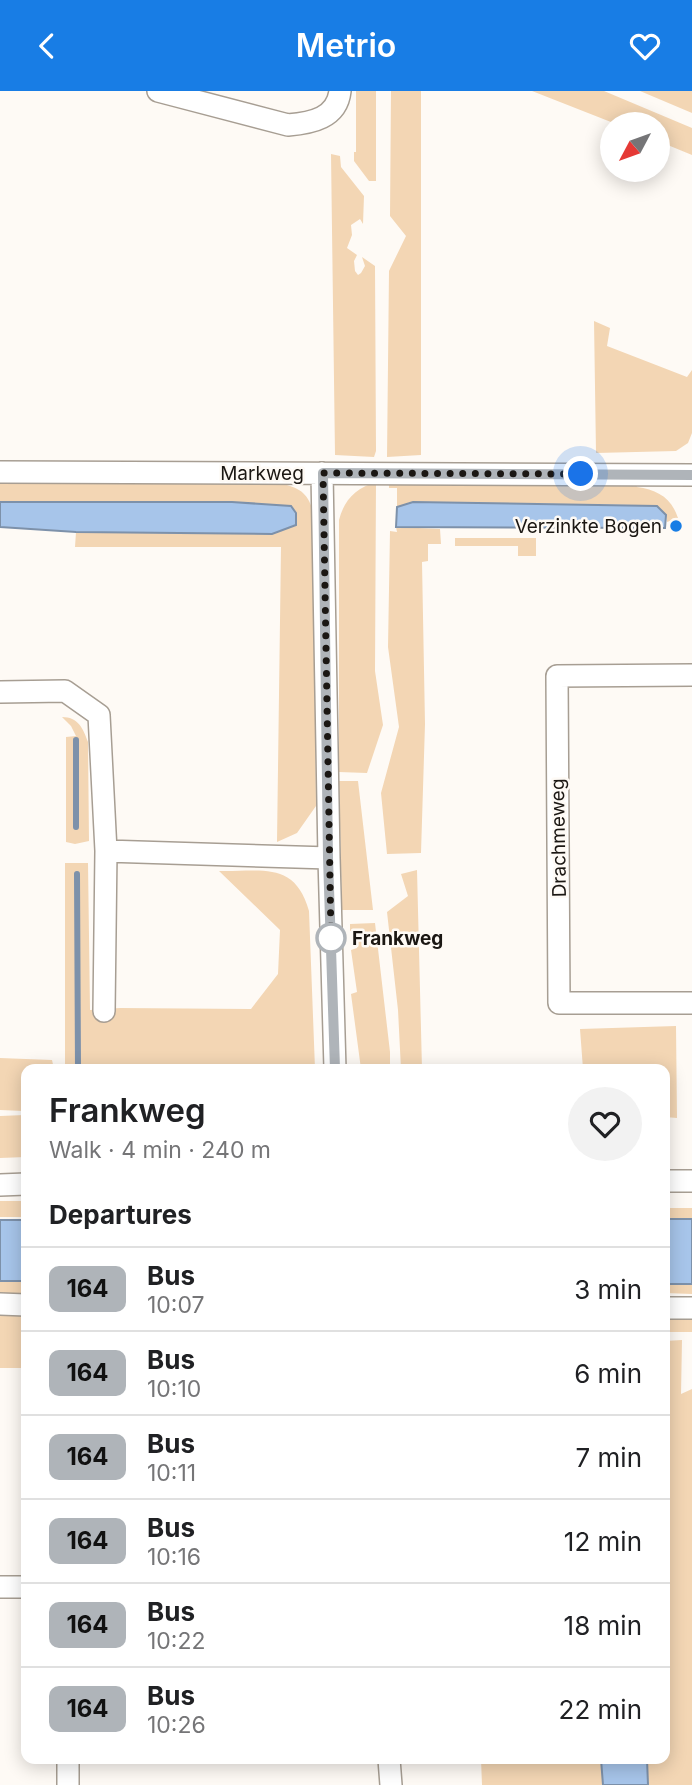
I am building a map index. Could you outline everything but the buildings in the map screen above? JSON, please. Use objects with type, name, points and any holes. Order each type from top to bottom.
[{"type":"street","points":[[158,91],[288,125],[306,124],[325,116],[339,104],[340,91]]},
{"type":"street","name":"Markweg","points":[[0,472],[692,475]]},
{"type":"street","points":[[323,473],[328,858],[335,1064]]},
{"type":"street","name":"Drachmeweg","points":[[692,675],[556,676],[559,1003],[692,1003]]},
{"type":"street","points":[[0,691],[65,691],[99,715],[106,851],[104,1011]]},
{"type":"street","points":[[106,851],[328,858]]},
{"type":"street","points":[[670,1181],[692,1181]]},
{"type":"street","points":[[0,1185],[21,1184]]},
{"type":"street","points":[[0,1304],[21,1305]]},
{"type":"street","points":[[670,1308],[692,1308]]},
{"type":"street","points":[[0,1587],[21,1587]]},
{"type":"street","points":[[68,1764],[68,1785]]},
{"type":"street","points":[[389,1764],[391,1785]]},
{"type":"shaded area","points":[[356,91],[376,91],[376,181],[369,181],[354,161]]},
{"type":"shaded area","points":[[391,91],[421,91],[421,455],[387,457],[389,271],[406,236],[390,216]]},
{"type":"shaded area","points":[[532,91],[604,91],[654,112],[600,112],[600,118]]},
{"type":"shaded area","points":[[640,91],[692,91],[692,113]]},
{"type":"shaded area","points":[[670,119],[692,128],[692,155],[670,146]]},
{"type":"shaded area","points":[[331,154],[340,156],[341,167],[364,196],[363,224],[360,219],[351,225],[352,235],[347,248],[357,255],[354,261],[355,271],[358,275],[365,266],[362,257],[375,266],[374,457],[335,455]]},
{"type":"shaded area","points":[[594,321],[610,328],[607,346],[687,377],[692,370],[692,433],[688,443],[676,451],[596,453]]},
{"type":"shaded area","points":[[635,481],[637,487],[651,490],[667,500],[678,518],[667,522],[666,515],[657,506],[638,505],[413,502],[397,507],[397,488],[389,488],[389,482]]},
{"type":"shaded area","points":[[0,482],[279,483],[298,489],[306,496],[314,514],[316,806],[297,833],[277,842],[281,547],[75,547],[76,532],[272,534],[0,502]]},
{"type":"shaded area","points":[[376,482],[375,671],[383,725],[367,773],[339,772],[339,520],[344,506],[352,496]]},
{"type":"shaded area","points":[[396,527],[440,529],[441,544],[428,544],[428,561],[422,562],[425,724],[421,853],[387,854],[381,793],[399,727],[388,647],[390,531],[397,532]]},
{"type":"shaded area","points":[[455,538],[536,538],[536,556],[518,556],[518,546],[455,546]]},
{"type":"shaded area","points":[[62,717],[68,717],[79,724],[88,742],[89,841],[75,844],[66,842],[66,737],[76,736]]},
{"type":"shaded area","points":[[339,781],[358,781],[373,910],[342,910]]},
{"type":"shaded area","points":[[65,863],[88,863],[90,1010],[251,1009],[278,974],[280,930],[219,871],[275,873],[295,884],[309,911],[315,1064],[65,1064]]},
{"type":"shaded area","points":[[417,870],[422,1064],[401,1064],[398,1010],[387,912],[408,896],[401,874]]},
{"type":"shaded area","points":[[375,923],[390,1064],[360,1064],[351,994],[357,992],[351,950],[357,948],[355,931],[350,931],[350,924]]},
{"type":"shaded area","points":[[676,1026],[677,1118],[670,1117],[670,1064],[583,1064],[580,1029]]},
{"type":"shaded area","points":[[0,1058],[52,1060],[53,1064],[21,1064],[21,1111],[0,1110]]},
{"type":"shaded area","points":[[21,1115],[21,1157],[0,1158],[0,1116]]},
{"type":"shaded area","points":[[0,1201],[21,1201],[21,1217],[0,1217]]},
{"type":"shaded area","points":[[670,1208],[692,1208],[692,1221],[670,1220]]},
{"type":"shaded area","points":[[0,1281],[21,1281],[21,1294],[0,1294]]},
{"type":"shaded area","points":[[670,1284],[692,1284],[692,1294],[670,1293]]},
{"type":"shaded area","points":[[0,1315],[21,1315],[21,1368],[0,1368]]},
{"type":"shaded area","points":[[670,1317],[692,1317],[692,1332],[670,1332]]},
{"type":"shaded area","points":[[682,1340],[681,1394],[692,1389],[692,1785],[648,1785],[647,1764],[670,1764],[670,1341]]},
{"type":"shaded area","points":[[481,1764],[601,1764],[603,1785],[482,1785]]},
{"type":"water","points":[[0,502],[232,502],[291,506],[296,513],[296,525],[272,534],[76,532],[0,527]]},
{"type":"water","points":[[413,502],[657,506],[666,515],[665,528],[396,527],[397,507]]},
{"type":"water","points":[[670,1219],[692,1219],[692,1284],[670,1284]]},
{"type":"water","points":[[0,1220],[21,1220],[21,1281],[0,1281]]},
{"type":"water","points":[[601,1764],[647,1764],[648,1785],[603,1785]]},
{"type":"waterway","points":[[76,740],[76,827]]},
{"type":"waterway","points":[[77,874],[78,1064]]},
{"type":"bus line","name":"164","points":[[335,1064],[328,858],[323,473],[692,475]]},
{"type":"place","name":"Verzinkte Bogen","points":[[676,526]]},
{"type":"place","name":"Frankweg","points":[[331,938]]},
{"type":"route","points":[[331,938],[323,473],[581,474]]}]
